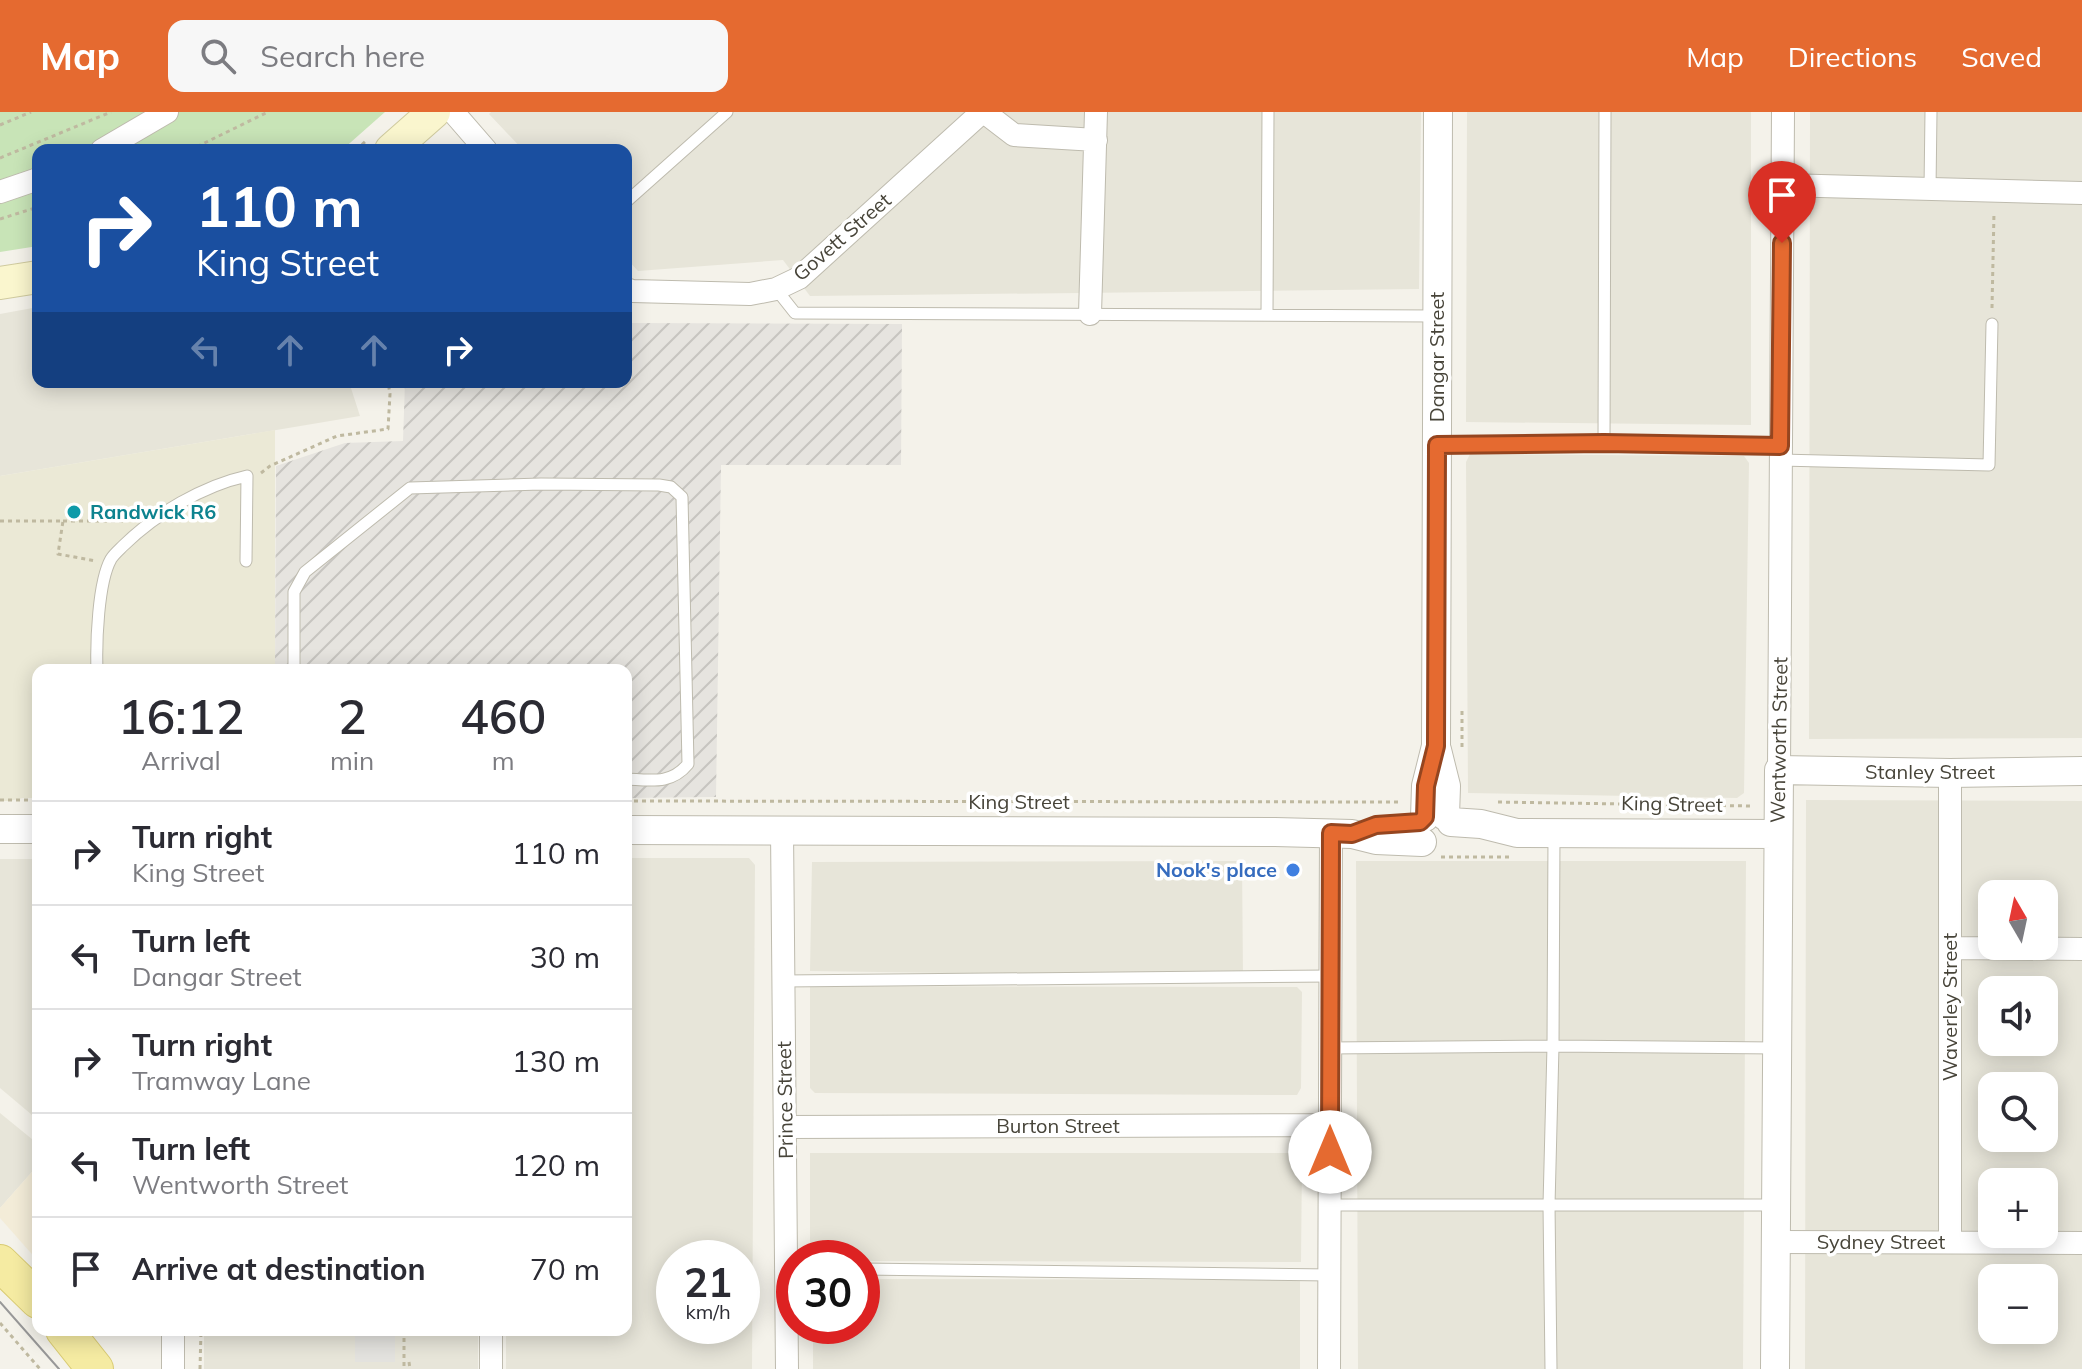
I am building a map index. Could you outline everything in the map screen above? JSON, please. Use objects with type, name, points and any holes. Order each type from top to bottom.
[{"type":"main road","points":[[398,144],[434,112]]},
{"type":"main road","points":[[0,283],[32,278]]},
{"type":"main road","points":[[0,1263],[32,1294]]},
{"type":"main road","points":[[69,1336],[95,1369]]},
{"type":"street","points":[[112,144],[167,112]]},
{"type":"street","points":[[453,112],[481,144]]},
{"type":"street","points":[[983,112],[1014,135],[1096,140]]},
{"type":"street","name":"Govett Street","points":[[632,291],[750,294],[776,289],[799,278],[983,112]]},
{"type":"street","points":[[1090,314],[1096,112]]},
{"type":"street","name":"Dangar Street","points":[[1432,823],[1426,786],[1436,746],[1438,112]]},
{"type":"street","name":"Wentworth Street","points":[[1775,1369],[1783,112]]},
{"type":"street","points":[[0,192],[32,181]]},
{"type":"street","points":[[1783,185],[2082,193]]},
{"type":"street","name":"Stanley Street","points":[[1779,770],[1950,773],[2082,771]]},
{"type":"street","name":"Waverley Street","points":[[1950,773],[1950,1242]]},
{"type":"street","name":"King Street","points":[[632,830],[1342,833],[1376,825],[1432,823],[1481,824],[1517,833],[1778,834]]},
{"type":"street","points":[[0,829],[32,829]]},
{"type":"street","name":"Prince Street","points":[[782,830],[790,1240]]},
{"type":"street","points":[[1329,1369],[1330,976],[1342,833]]},
{"type":"street","points":[[1950,948],[2082,949]]},
{"type":"street","name":"Burton Street","points":[[786,1127],[1330,1125]]},
{"type":"street","name":"Sydney Street","points":[[1777,1242],[2082,1243]]},
{"type":"street","points":[[173,1336],[173,1369]]},
{"type":"street","points":[[491,1336],[491,1369]]},
{"type":"street","name":"Prince Street","points":[[787,1369],[788,1344]]},
{"type":"lane","points":[[632,197],[727,112]]},
{"type":"lane","points":[[1267,315],[1268,112]]},
{"type":"lane","points":[[1604,443],[1605,112]]},
{"type":"lane","points":[[1930,189],[1931,112]]},
{"type":"lane","points":[[776,289],[795,313],[1437,316]]},
{"type":"lane","points":[[1437,445],[1604,443],[1989,465],[1992,324]]},
{"type":"lane","points":[[97,664],[104,577],[111,557],[138,531],[190,498],[247,476],[246,561]]},
{"type":"lane","points":[[294,664],[294,592],[305,572],[410,488],[541,484],[671,487],[682,497],[688,764],[666,780],[632,779]]},
{"type":"lane","points":[[1551,1369],[1549,1205],[1554,833]]},
{"type":"lane","points":[[784,981],[1330,976]]},
{"type":"lane","points":[[1330,1048],[1777,1048]]},
{"type":"lane","points":[[1330,1205],[1777,1205]]},
{"type":"lane","points":[[880,1269],[1330,1275]]},
{"type":"path","points":[[0,125],[31,112]]},
{"type":"path","points":[[34,144],[111,112]]},
{"type":"path","points":[[202,144],[268,112]]},
{"type":"path","points":[[0,158],[32,145]]},
{"type":"path","points":[[1992,324],[1995,191]]},
{"type":"path","points":[[0,219],[32,209]]},
{"type":"path","points":[[247,483],[270,466],[337,436],[388,429],[389,388]]},
{"type":"path","points":[[0,521],[127,520],[138,531]]},
{"type":"path","points":[[63,521],[58,554],[109,563]]},
{"type":"path","points":[[0,800],[32,800]]},
{"type":"path","name":"King Street","points":[[632,801],[1432,823]]},
{"type":"path","name":"King Street","points":[[1486,802],[1750,806]]},
{"type":"path","points":[[0,1323],[40,1369]]},
{"type":"path","points":[[200,1369],[201,1336]]},
{"type":"path","points":[[404,1336],[407,1369]]},
{"type":"path","points":[[407,1369],[409,1362]]},
{"type":"shaded area","points":[[1421,112],[1419,289],[810,296],[783,260],[638,271],[632,264],[632,144],[517,144],[489,114]]},
{"type":"shaded area","points":[[1467,112],[1751,112],[1751,425],[1466,422]]},
{"type":"shaded area","points":[[1810,112],[2082,112],[2082,738],[1809,739]]},
{"type":"shaded area","points":[[32,308],[32,388],[351,388],[360,416],[0,476],[0,314]]},
{"type":"shaded area","points":[[632,323],[902,324],[901,465],[721,465],[716,797],[632,798],[632,664],[275,664],[276,466],[345,443],[403,441],[405,388],[632,388]]},
{"type":"shaded area","points":[[275,430],[275,664],[32,664],[32,798],[0,801],[0,476]]},
{"type":"shaded area","points":[[1470,454],[1744,456],[1749,463],[1744,793],[1737,798],[1468,793],[1466,462]]},
{"type":"shaded area","points":[[1806,800],[2082,801],[2082,1369],[1805,1369]]},
{"type":"shaded area","points":[[632,858],[749,858],[755,865],[753,1240],[656,1240],[656,1344],[752,1344],[752,1369],[506,1369],[506,1336],[632,1336]]},
{"type":"shaded area","points":[[0,859],[32,859],[32,1115],[0,1088]]},
{"type":"shaded area","points":[[1242,861],[1243,977],[810,971],[812,862]]},
{"type":"shaded area","points":[[1356,861],[1746,861],[1743,1369],[1358,1369]]},
{"type":"shaded area","points":[[810,986],[1297,987],[1302,992],[1301,1088],[1297,1095],[815,1093],[810,1088]]},
{"type":"shaded area","points":[[0,1113],[32,1139],[32,1172],[0,1208]]},
{"type":"shaded area","points":[[810,1153],[1296,1153],[1302,1159],[1301,1262],[880,1261],[880,1240],[810,1240]]},
{"type":"shaded area","points":[[32,1172],[32,1254],[0,1218],[0,1208]]},
{"type":"shaded area","points":[[880,1279],[1300,1280],[1300,1369],[813,1369],[813,1344],[880,1344]]},
{"type":"shaded area","points":[[204,1336],[478,1336],[478,1369],[204,1369]]},
{"type":"shaded area","points":[[355,1336],[395,1336],[395,1362],[355,1362]]},
{"type":"green space","points":[[0,112],[385,112],[349,144],[32,144],[32,247],[0,252]]},
{"type":"tram line","points":[[0,1302],[59,1369]]},
{"type":"place","name":"Randwick R6","points":[[74,512]]},
{"type":"place","name":"Nook's place","points":[[1293,870]]},
{"type":"route","points":[[1330,1152],[1331,833],[1352,834],[1376,825],[1420,822],[1425,817],[1426,786],[1436,746],[1437,445],[1604,443],[1780,446],[1782,243]]}]
